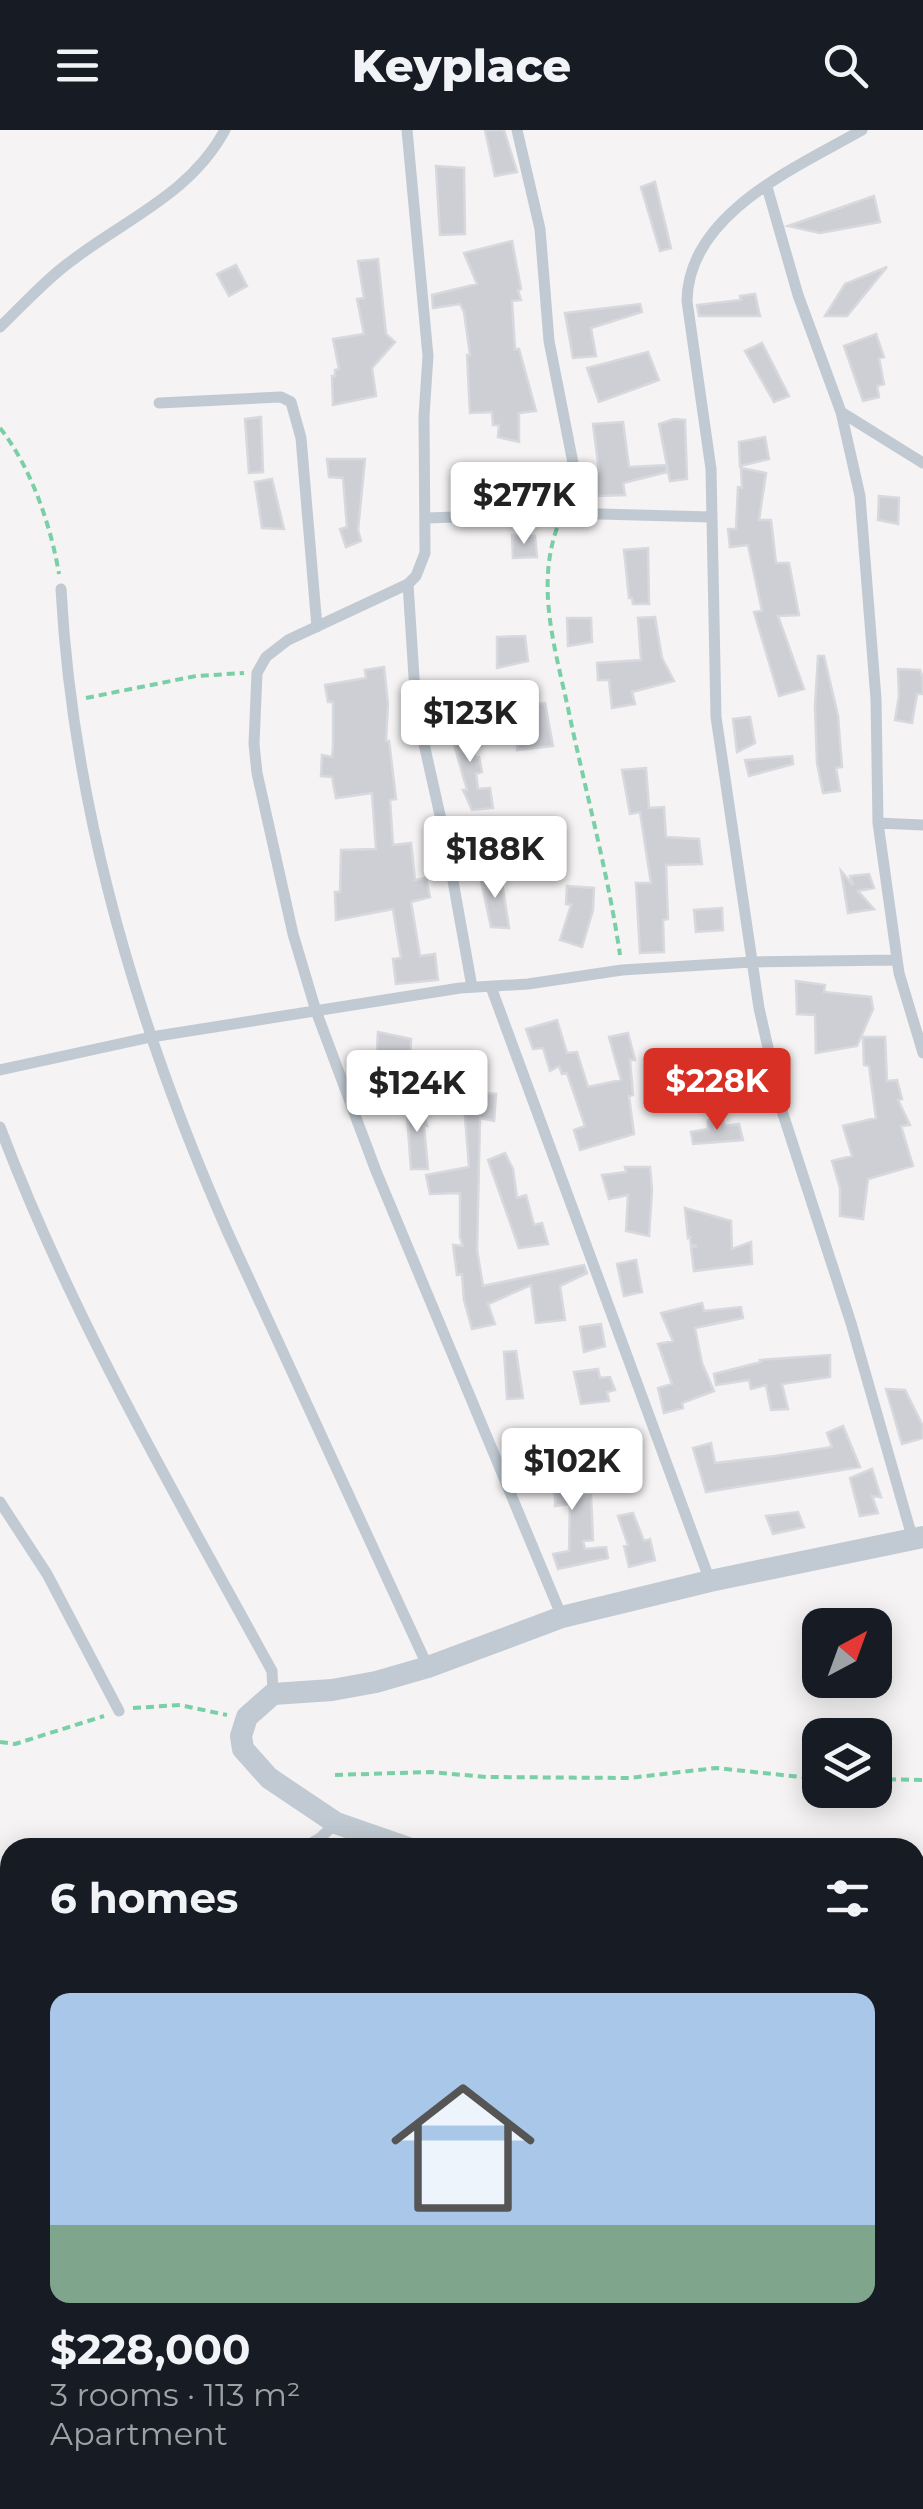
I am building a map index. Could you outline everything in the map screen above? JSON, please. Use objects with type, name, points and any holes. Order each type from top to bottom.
[{"type":"street","points":[[378,1838],[336,1824],[269,1778],[244,1750],[246,1717],[273,1694],[332,1690],[428,1667],[562,1617],[710,1581],[918,1539]]},
{"type":"lane","points":[[0,327],[70,261],[174,192],[197,171],[225,130]]},
{"type":"lane","points":[[407,130],[428,356],[424,416],[425,553],[416,576],[408,584],[278,645],[256,673],[254,744],[300,964],[316,1011],[376,1171],[562,1617]]},
{"type":"lane","points":[[517,130],[540,229],[549,341],[582,514]]},
{"type":"lane","points":[[862,130],[730,214],[709,235],[687,282],[692,351],[711,469],[716,716],[766,1050],[918,1539]]},
{"type":"lane","points":[[767,187],[798,295],[841,412],[860,496],[876,699],[878,823],[897,960],[923,1053]]},
{"type":"lane","points":[[160,403],[282,397],[291,402],[301,438],[317,627]]},
{"type":"lane","points":[[841,412],[923,464]]},
{"type":"lane","points":[[427,518],[563,513],[711,517]]},
{"type":"lane","points":[[408,584],[416,708],[446,842],[472,987]]},
{"type":"lane","points":[[61,589],[71,701],[113,914],[150,1038],[220,1215],[428,1667]]},
{"type":"lane","points":[[878,823],[923,825]]},
{"type":"lane","points":[[0,1070],[150,1038],[472,987],[622,970],[752,962],[897,960]]},
{"type":"lane","points":[[491,987],[710,1581]]},
{"type":"lane","points":[[0,1127],[22,1186],[65,1278],[163,1472],[272,1671],[273,1694]]},
{"type":"lane","points":[[0,1502],[47,1574],[118,1711]]},
{"type":"lane","points":[[320,1838],[336,1824]]},
{"type":"path","points":[[0,428],[9,439],[42,512],[55,550],[61,589]]},
{"type":"path","points":[[563,513],[548,563],[550,613],[622,970]]},
{"type":"path","points":[[71,701],[196,676],[256,673]]},
{"type":"path","points":[[335,1775],[414,1772],[629,1778],[716,1768],[802,1777]]},
{"type":"path","points":[[892,1779],[923,1780]]},
{"type":"building","points":[[485,130],[504,130],[517,172],[495,176]]},
{"type":"building","points":[[436,166],[464,168],[465,234],[440,235]]},
{"type":"building","points":[[655,182],[671,248],[660,251],[641,187]]},
{"type":"building","points":[[874,196],[880,222],[820,233],[788,226]]},
{"type":"building","points":[[512,241],[521,289],[521,300],[512,301],[515,349],[519,349],[536,411],[519,413],[519,442],[498,437],[499,425],[493,425],[492,412],[470,413],[470,355],[464,312],[460,304],[433,308],[432,295],[477,284],[464,253]]},
{"type":"building","points":[[378,259],[386,334],[395,342],[372,368],[376,396],[333,405],[332,376],[339,369],[333,339],[364,334],[357,299],[364,298],[358,261]]},
{"type":"building","points":[[236,265],[247,286],[229,296],[217,274]]},
{"type":"building","points":[[887,267],[847,316],[825,316],[845,284]]},
{"type":"building","points":[[755,294],[760,316],[699,316],[697,305],[741,300],[740,296]]},
{"type":"building","points":[[640,304],[642,312],[591,328],[596,356],[573,358],[565,313]]},
{"type":"building","points":[[876,334],[884,357],[879,358],[884,384],[877,386],[879,397],[863,401],[844,346]]},
{"type":"building","points":[[762,343],[789,396],[774,402],[745,351]]},
{"type":"building","points":[[648,352],[659,380],[599,402],[587,368]]},
{"type":"building","points":[[261,417],[263,472],[249,473],[245,419]]},
{"type":"building","points":[[685,420],[687,479],[670,481],[659,424]]},
{"type":"building","points":[[623,422],[629,467],[666,465],[667,472],[623,483],[625,495],[597,496],[595,471],[599,471],[593,424]]},
{"type":"building","points":[[765,437],[769,459],[740,466],[739,442]]},
{"type":"building","points":[[327,459],[365,459],[358,530],[361,541],[346,547],[340,529],[347,527],[343,478],[329,477]]},
{"type":"building","points":[[741,468],[766,473],[759,520],[771,520],[776,563],[789,563],[799,615],[778,616],[804,689],[779,696],[754,612],[762,611],[748,545],[730,547],[728,529],[736,529]]},
{"type":"building","points":[[272,479],[284,529],[262,528],[255,482]]},
{"type":"building","points":[[879,496],[899,498],[898,524],[878,520]]},
{"type":"building","points":[[512,535],[535,536],[537,557],[513,558]]},
{"type":"building","points":[[648,548],[649,604],[633,604],[624,550]]},
{"type":"building","points":[[655,617],[662,658],[674,681],[632,692],[635,704],[612,708],[609,680],[598,680],[597,663],[641,660],[638,618]]},
{"type":"building","points":[[567,618],[591,618],[592,642],[568,646]]},
{"type":"building","points":[[525,636],[528,661],[497,668],[497,637]]},
{"type":"building","points":[[818,656],[824,656],[838,716],[842,767],[836,768],[840,791],[823,793],[817,763]]},
{"type":"building","points":[[384,667],[386,741],[396,799],[390,800],[393,845],[411,843],[415,880],[426,878],[430,897],[411,902],[420,956],[435,954],[438,980],[396,984],[393,959],[401,958],[393,909],[336,920],[341,850],[376,849],[372,793],[336,798],[332,777],[321,776],[322,755],[332,757],[333,748],[333,702],[328,702],[325,685],[366,678],[365,670]]},
{"type":"building","points":[[898,669],[920,670],[923,678],[923,694],[917,694],[912,723],[895,720]]},
{"type":"building","points":[[545,703],[553,746],[517,750],[518,706]]},
{"type":"building","points":[[750,717],[755,743],[737,752],[733,719]]},
{"type":"building","points":[[471,719],[475,758],[479,757],[482,772],[476,774],[478,789],[490,788],[493,808],[472,810],[463,790],[467,790],[454,744],[452,720]]},
{"type":"building","points":[[792,756],[793,764],[749,776],[745,760]]},
{"type":"building","points":[[646,768],[649,808],[664,807],[666,837],[699,839],[702,864],[666,865],[668,919],[663,920],[664,952],[640,953],[636,883],[651,883],[640,812],[630,814],[622,770]]},
{"type":"building","points":[[841,871],[853,885],[850,876],[869,874],[874,888],[858,891],[874,909],[848,913]]},
{"type":"building","points":[[480,876],[501,876],[509,928],[491,927]]},
{"type":"building","points":[[567,886],[594,888],[593,910],[582,947],[560,940],[571,905],[566,904]]},
{"type":"building","points":[[722,908],[723,930],[696,932],[694,910]]},
{"type":"building","points":[[796,981],[825,985],[824,992],[871,997],[873,1009],[857,1046],[816,1053],[815,1015],[797,1014]]},
{"type":"building","points":[[557,1020],[567,1053],[577,1052],[588,1087],[621,1080],[609,1037],[628,1033],[635,1060],[630,1060],[633,1095],[629,1096],[634,1134],[580,1150],[574,1130],[585,1126],[567,1073],[562,1074],[559,1066],[550,1071],[543,1048],[533,1049],[526,1029]]},
{"type":"building","points":[[378,1032],[411,1039],[410,1061],[396,1059],[400,1096],[377,1096],[372,1067],[376,1067]]},
{"type":"building","points":[[863,1037],[885,1037],[887,1081],[897,1080],[902,1099],[898,1100],[910,1125],[901,1126],[913,1166],[868,1179],[863,1219],[840,1216],[840,1188],[832,1161],[852,1156],[843,1126],[876,1118],[869,1066],[864,1065]]},
{"type":"building","points":[[463,1092],[496,1094],[494,1121],[480,1118],[477,1250],[483,1286],[584,1265],[587,1273],[560,1286],[565,1320],[536,1323],[531,1285],[488,1304],[495,1324],[472,1329],[453,1245],[463,1246],[460,1193],[430,1194],[426,1175],[469,1167]]},
{"type":"building","points":[[421,1101],[427,1126],[428,1169],[411,1169],[406,1102]]},
{"type":"building","points":[[723,1118],[724,1126],[739,1124],[743,1140],[693,1144],[691,1132],[708,1129],[708,1120]]},
{"type":"building","points":[[505,1153],[513,1169],[517,1198],[526,1195],[534,1225],[542,1223],[548,1244],[519,1248],[488,1160]]},
{"type":"building","points":[[625,1167],[650,1167],[649,1236],[626,1231],[628,1195],[609,1199],[602,1175],[626,1172]]},
{"type":"building","points":[[685,1208],[731,1221],[732,1249],[751,1242],[752,1264],[694,1271],[691,1247],[697,1246],[691,1245],[688,1238]]},
{"type":"building","points":[[636,1260],[642,1292],[624,1296],[617,1264]]},
{"type":"building","points":[[702,1303],[704,1311],[741,1307],[743,1318],[695,1328],[702,1363],[714,1391],[682,1403],[683,1408],[664,1413],[658,1388],[672,1384],[658,1344],[673,1341],[661,1313]]},
{"type":"building","points":[[601,1324],[605,1346],[584,1352],[580,1327]]},
{"type":"building","points":[[516,1351],[523,1398],[507,1399],[504,1352]]},
{"type":"building","points":[[830,1355],[830,1377],[782,1384],[788,1409],[771,1410],[766,1385],[751,1389],[749,1380],[716,1385],[714,1374],[760,1360]]},
{"type":"building","points":[[598,1369],[600,1378],[610,1377],[615,1390],[607,1392],[609,1401],[581,1404],[574,1372]]},
{"type":"building","points":[[886,1389],[905,1390],[923,1426],[923,1438],[902,1444]]},
{"type":"building","points":[[843,1426],[860,1467],[706,1492],[693,1448],[711,1443],[715,1463],[775,1456],[832,1447],[827,1433]]},
{"type":"building","points":[[565,1448],[574,1497],[591,1495],[593,1540],[583,1541],[585,1549],[606,1547],[608,1558],[558,1569],[553,1554],[569,1551],[570,1504],[555,1506],[542,1451]]},
{"type":"building","points":[[872,1469],[881,1497],[872,1496],[878,1513],[860,1516],[850,1478]]},
{"type":"building","points":[[798,1512],[804,1527],[773,1534],[766,1516]]},
{"type":"building","points":[[633,1513],[644,1541],[650,1539],[655,1560],[629,1567],[624,1546],[628,1545],[618,1516]]}]
